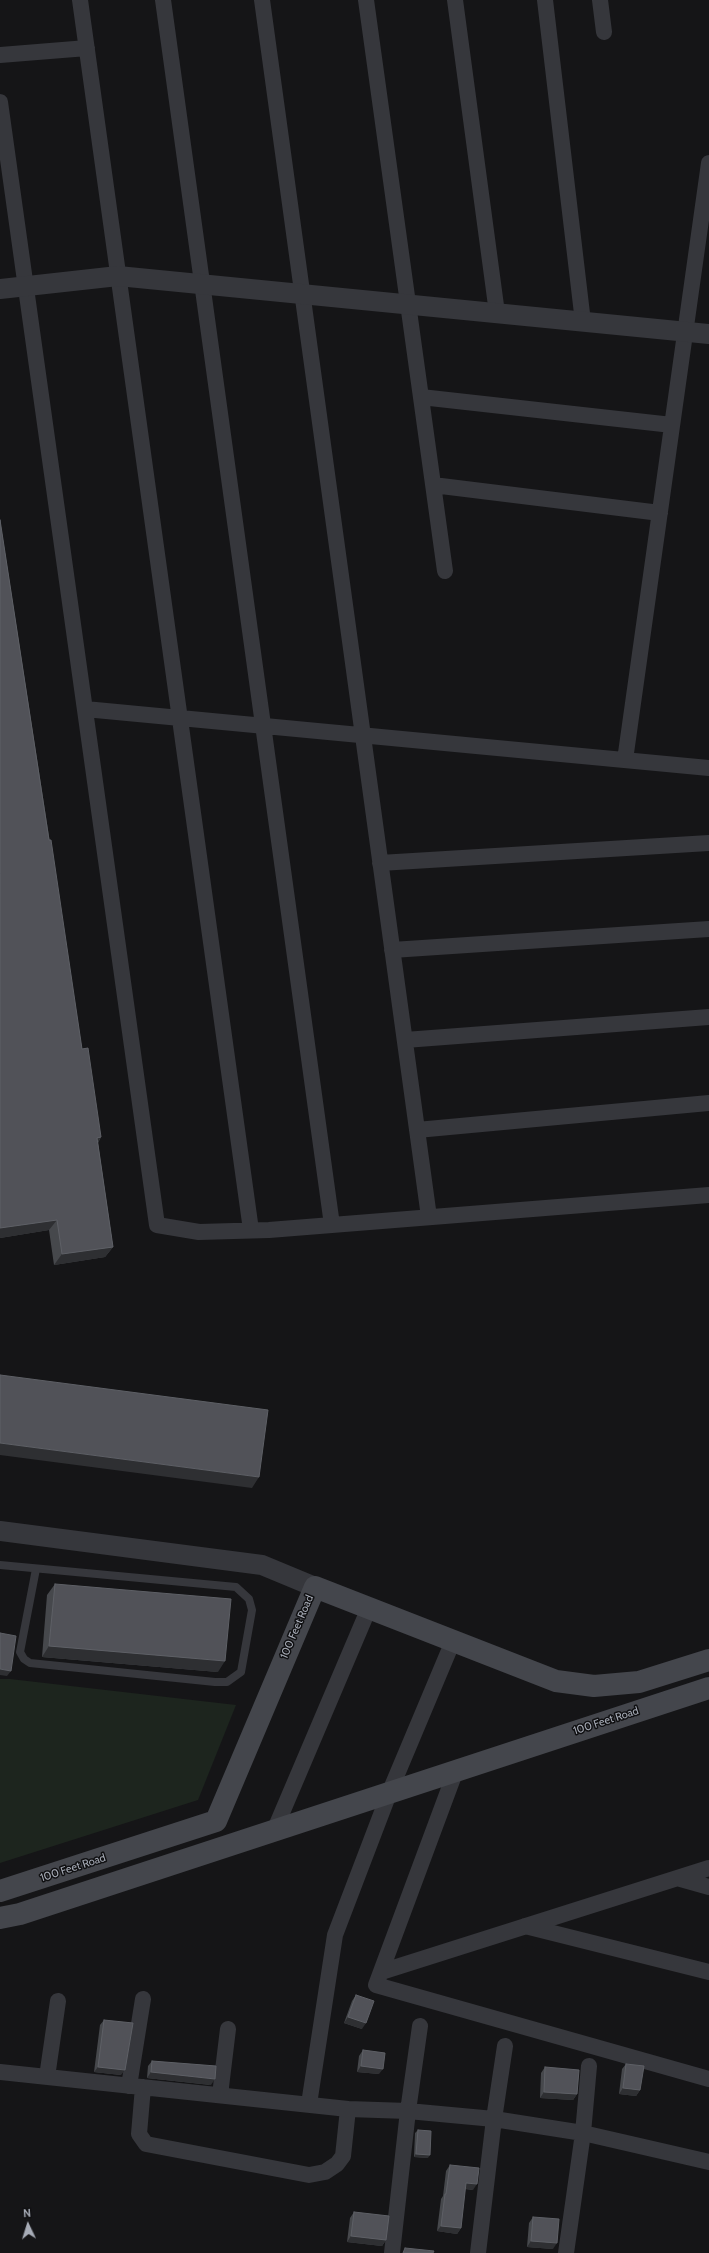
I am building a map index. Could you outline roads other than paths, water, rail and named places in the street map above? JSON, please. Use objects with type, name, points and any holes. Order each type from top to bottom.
[{"type":"main road","name":"100 Feet Road","points":[[0,1891],[216,1821],[314,1587],[556,1681],[594,1686],[639,1682],[709,1660]]},
{"type":"main road","name":"100 Feet Road","points":[[0,1918],[20,1914],[390,1791],[709,1688]]},
{"type":"street","points":[[80,0],[250,1230]]},
{"type":"street","points":[[163,0],[332,1225]]},
{"type":"street","points":[[262,0],[429,1217]]},
{"type":"street","points":[[366,0],[445,571]]},
{"type":"street","points":[[456,0],[497,313]]},
{"type":"street","points":[[545,0],[583,322]]},
{"type":"street","points":[[600,0],[604,32]]},
{"type":"street","points":[[0,55],[87,48]]},
{"type":"street","points":[[0,102],[157,1225],[199,1232],[250,1230],[332,1225],[709,1195]]},
{"type":"street","points":[[625,760],[709,163]]},
{"type":"street","points":[[0,289],[118,276],[709,334]]},
{"type":"street","points":[[421,397],[672,425]]},
{"type":"street","points":[[433,485],[660,513]]},
{"type":"street","points":[[85,709],[709,768]]},
{"type":"street","points":[[380,863],[709,843]]},
{"type":"street","points":[[392,950],[709,929]]},
{"type":"street","points":[[405,1040],[709,1017]]},
{"type":"street","points":[[417,1130],[709,1103]]},
{"type":"street","points":[[0,1530],[262,1565],[314,1587]]},
{"type":"street","points":[[275,1829],[369,1608]]},
{"type":"street","points":[[309,2104],[335,1935],[390,1791],[453,1641]]},
{"type":"street","points":[[456,1770],[376,1985],[709,2079]]},
{"type":"street","points":[[381,1972],[709,1868]]},
{"type":"street","points":[[677,1878],[709,1887]]},
{"type":"street","points":[[525,1926],[709,1972]]},
{"type":"street","points":[[143,1999],[136,2087],[139,2134],[146,2144],[309,2175],[325,2172],[337,2164],[343,2156],[348,2109]]},
{"type":"street","points":[[47,2077],[58,2001]]},
{"type":"street","points":[[392,2253],[408,2111],[420,2026]]},
{"type":"street","points":[[220,2095],[228,2029]]},
{"type":"street","points":[[478,2253],[494,2119],[505,2046]]},
{"type":"street","points":[[566,2253],[583,2133],[589,2066]]},
{"type":"street","points":[[0,2072],[348,2109],[408,2111],[494,2119],[583,2133],[709,2162]]},
{"type":"lane","points":[[0,1565],[36,1570],[236,1587],[249,1599],[252,1610],[241,1672],[227,1682],[215,1682],[30,1663],[24,1659],[20,1652],[36,1570]]}]
